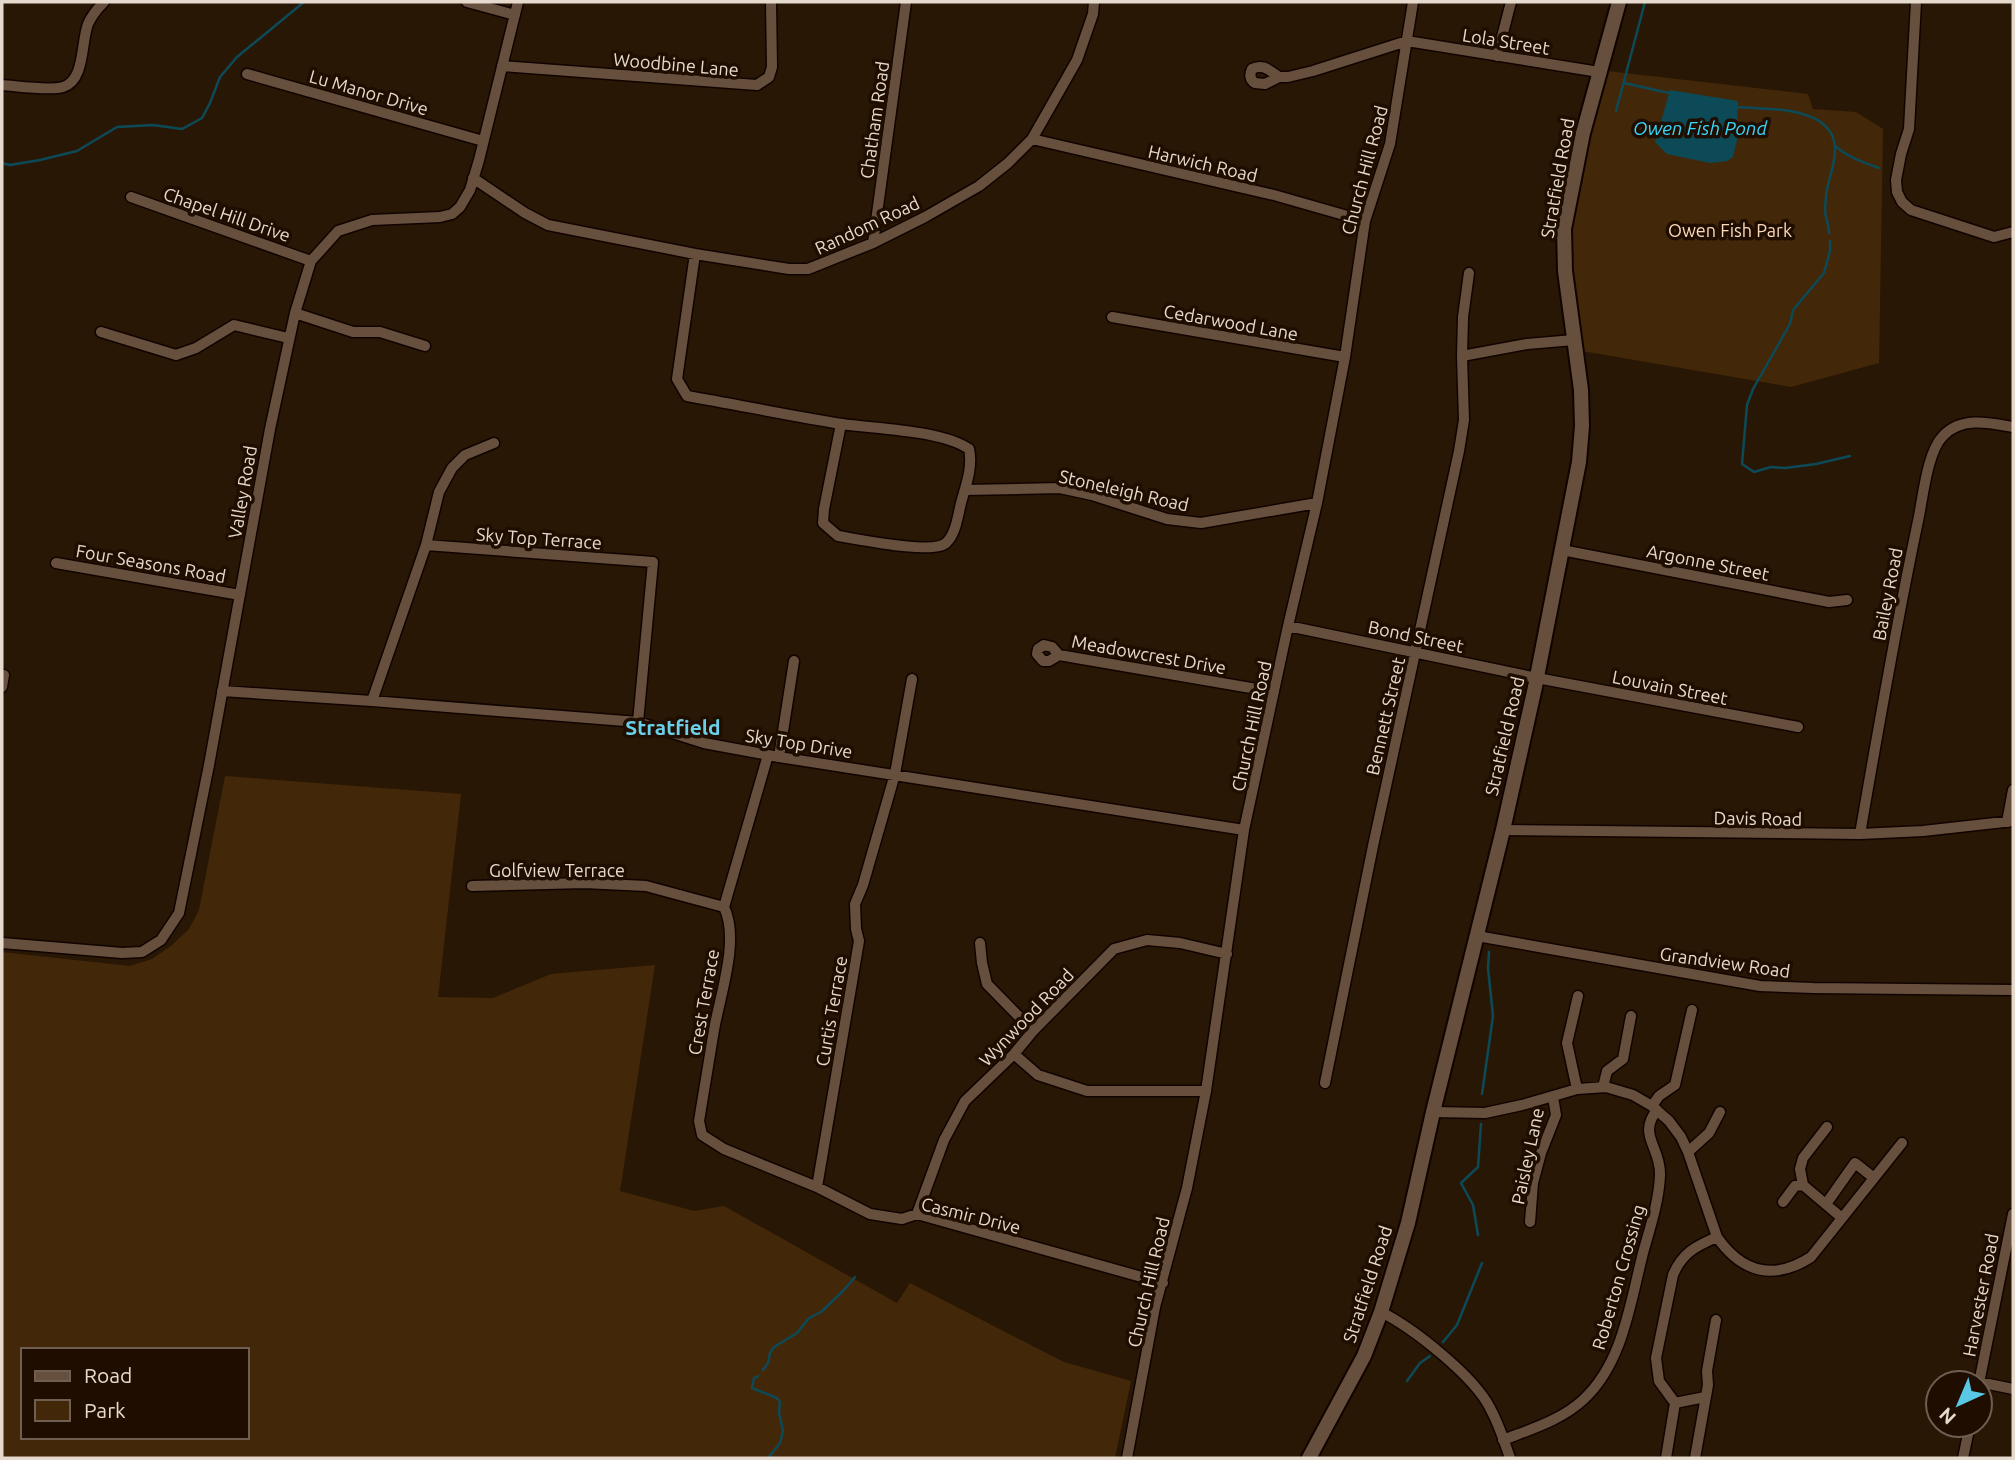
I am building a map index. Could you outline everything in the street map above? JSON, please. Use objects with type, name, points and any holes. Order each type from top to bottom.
[{"type":"main road","name":"Stratfield Road","points":[[1309,1458],[1364,1356],[1381,1312],[1408,1223],[1537,678],[1579,462],[1582,426],[1581,390],[1565,271],[1564,229],[1583,133],[1619,2]]},
{"type":"street","points":[[2,85],[60,88],[70,84],[78,71],[88,25],[104,2]]},
{"type":"street","points":[[467,2],[515,15]]},
{"type":"street","name":"Valley Road","points":[[2,943],[122,953],[142,952],[161,940],[179,913],[288,338],[312,261],[338,231],[372,220],[440,217],[452,214],[464,202],[483,141],[518,2]]},
{"type":"street","name":"Woodbine Lane","points":[[502,66],[757,85],[769,77],[772,67],[771,2]]},
{"type":"street","name":"Chatham Road","points":[[873,243],[906,2]]},
{"type":"street","name":"Random Road","points":[[473,178],[548,225],[695,254],[800,270],[839,258],[925,217],[979,186],[1008,163],[1032,139],[1077,60],[1093,13],[1094,2]]},
{"type":"street","name":"Church Hill Road","points":[[1126,1458],[1156,1307],[1186,1188],[1206,1091],[1244,830],[1317,503],[1345,357],[1365,221],[1390,144],[1413,2]]},
{"type":"street","points":[[1497,56],[1511,2]]},
{"type":"street","points":[[1916,2],[1909,129],[1896,180],[1897,192],[1902,202],[1911,210],[1994,237],[2013,232]]},
{"type":"street","points":[[1279,77],[1313,71],[1407,41]]},
{"type":"street","name":"Lola Street","points":[[1407,41],[1599,72]]},
{"type":"street","name":"Lu Manor Drive","points":[[247,74],[483,141]]},
{"type":"street","name":"Harwich Road","points":[[1032,139],[1274,195],[1365,221]]},
{"type":"street","name":"Chapel Hill Drive","points":[[131,197],[312,261]]},
{"type":"street","points":[[695,254],[677,379],[687,396],[841,424],[943,437],[960,443],[969,449],[971,460],[951,536],[944,545],[920,548],[838,536],[823,523],[841,424]]},
{"type":"street","name":"Bennett Street","points":[[1325,1083],[1464,420],[1463,317],[1469,273]]},
{"type":"street","points":[[295,313],[353,332],[380,332],[425,346]]},
{"type":"street","name":"Cedarwood Lane","points":[[1112,317],[1345,357]]},
{"type":"street","points":[[101,332],[176,355],[196,348],[234,325],[288,338]]},
{"type":"street","points":[[1462,356],[1528,344],[1574,340]]},
{"type":"street","name":"Bailey Road","points":[[1860,834],[1906,575],[1933,450],[1948,431],[1962,424],[1982,422],[2013,427]]},
{"type":"street","points":[[372,701],[426,545],[439,492],[452,468],[465,455],[494,443]]},
{"type":"street","name":"Stoneleigh Road","points":[[965,489],[1060,488],[1092,495],[1167,519],[1202,523],[1317,503]]},
{"type":"street","name":"Sky Top Terrace","points":[[426,545],[653,562],[638,722]]},
{"type":"street","name":"Argonne Street","points":[[1562,550],[1829,601],[1847,600]]},
{"type":"street","name":"Four Seasons Road","points":[[56,563],[240,595]]},
{"type":"street","name":"Bond Street","points":[[1288,626],[1537,678]]},
{"type":"street","name":"Meadowcrest Drive","points":[[1059,655],[1274,692]]},
{"type":"street","name":"Crest Terrace","points":[[702,1135],[699,1121],[714,1027],[728,966],[730,919],[724,907],[774,756],[794,661]]},
{"type":"street","points":[[2,687],[4,675]]},
{"type":"street","name":"Louvain Street","points":[[1537,678],[1798,727]]},
{"type":"street","name":"Curtis Terrace","points":[[817,1187],[859,941],[855,904],[895,774],[912,679]]},
{"type":"street","name":"Sky Top Drive","points":[[222,691],[638,722],[704,743],[774,756],[1244,830]]},
{"type":"street","points":[[2010,822],[2013,790]]},
{"type":"street","name":"Davis Road","points":[[1503,830],[1860,834],[2010,822]]},
{"type":"street","name":"Golfview Terrace","points":[[472,886],[584,883],[646,886],[724,907]]},
{"type":"street","name":"Grandview Road","points":[[1477,936],[1760,986],[2013,990]]},
{"type":"street","name":"Wynwood Road","points":[[917,1214],[944,1140],[965,1101],[1114,949],[1147,940],[1180,943],[1227,954]]},
{"type":"street","points":[[980,943],[988,984],[1033,1031]]},
{"type":"street","points":[[1577,1089],[1567,1043],[1578,996]]},
{"type":"street","points":[[1654,1108],[1659,1097],[1675,1085],[1692,1010]]},
{"type":"street","points":[[1603,1087],[1607,1072],[1622,1059],[1631,1016]]},
{"type":"street","points":[[1014,1054],[1038,1075],[1087,1091],[1206,1091]]},
{"type":"street","points":[[1433,1112],[1485,1113],[1577,1089],[1603,1087],[1633,1095],[1670,1121],[1681,1137],[1717,1237],[1731,1254],[1748,1266],[1777,1272],[1811,1257],[1902,1143]]},
{"type":"street","name":"Paisley Lane","points":[[1530,1222],[1533,1184],[1541,1153],[1556,1115],[1553,1097]]},
{"type":"street","name":"Roberton Crossing","points":[[1503,1440],[1564,1415],[1583,1400],[1599,1382],[1613,1359],[1623,1333],[1660,1180],[1659,1159],[1648,1130],[1654,1108]]},
{"type":"street","points":[[1688,1152],[1709,1133],[1720,1112]]},
{"type":"street","points":[[1827,1127],[1803,1158],[1800,1169],[1803,1185],[1842,1218]]},
{"type":"street","name":"Casmir Drive","points":[[702,1135],[724,1149],[817,1187],[870,1214],[902,1219],[917,1214],[1163,1283]]},
{"type":"street","points":[[1826,1204],[1855,1163],[1874,1178]]},
{"type":"street","points":[[1783,1202],[1795,1186],[1803,1185]]},
{"type":"street","name":"Harvester Road","points":[[1982,1369],[2013,1214]]},
{"type":"street","points":[[1666,1458],[1675,1403],[1659,1381],[1656,1358],[1673,1275],[1686,1253],[1717,1237]]},
{"type":"street","points":[[1381,1312],[1397,1320],[1469,1378],[1490,1406],[1510,1458]]},
{"type":"street","points":[[1695,1458],[1708,1385],[1706,1371],[1716,1320]]},
{"type":"street","points":[[1994,1385],[2013,1388]]},
{"type":"street","points":[[1675,1403],[1705,1397]]},
{"type":"street","points":[[1963,1458],[1967,1439]]},
{"type":"green space","name":"Owen Fish Park","points":[[1607,71],[1808,94],[1813,109],[1856,112],[1883,129],[1879,363],[1791,387],[1582,351],[1568,246],[1589,136]]},
{"type":"green space","points":[[225,776],[461,794],[438,997],[493,998],[551,974],[655,965],[620,1191],[694,1211],[724,1206],[897,1303],[910,1283],[1064,1362],[1131,1381],[1115,1458],[2,1458],[2,952],[130,966],[152,959],[189,929],[199,910]]},
{"type":"water","name":"Owen Fish Pond","points":[[1670,90],[1738,101],[1737,140],[1733,157],[1727,161],[1710,163],[1667,154],[1655,142]]},
{"type":"waterway","points":[[2,163],[10,165],[77,151],[117,127],[153,125],[182,129],[202,118],[220,77],[237,57],[304,2]]},
{"type":"waterway","points":[[1616,111],[1645,2]]},
{"type":"waterway","points":[[1624,83],[1669,93]]},
{"type":"waterway","points":[[1737,107],[1778,109],[1807,115],[1829,130],[1835,148],[1826,195],[1825,212],[1829,233]]},
{"type":"waterway","points":[[1835,146],[1850,156],[1879,168]]},
{"type":"waterway","points":[[1830,241],[1824,273],[1793,310],[1790,324],[1753,389],[1747,405],[1742,464],[1754,472],[1771,467],[1816,464],[1850,456]]},
{"type":"waterway","points":[[1482,1094],[1493,1016],[1489,952]]},
{"type":"waterway","points":[[1478,1235],[1473,1205],[1461,1183],[1478,1167],[1481,1124]]},
{"type":"waterway","points":[[1443,1342],[1457,1325],[1482,1263]]},
{"type":"waterway","points":[[763,1370],[774,1347],[797,1333],[809,1318],[821,1312],[855,1277]]},
{"type":"waterway","points":[[1407,1381],[1420,1363],[1430,1356]]},
{"type":"waterway","points":[[758,1376],[754,1378],[752,1388],[777,1398],[780,1402],[779,1413],[783,1431],[780,1443],[768,1458]]},
{"type":"district","name":"Stratfield","points":[[673,727]]}]
